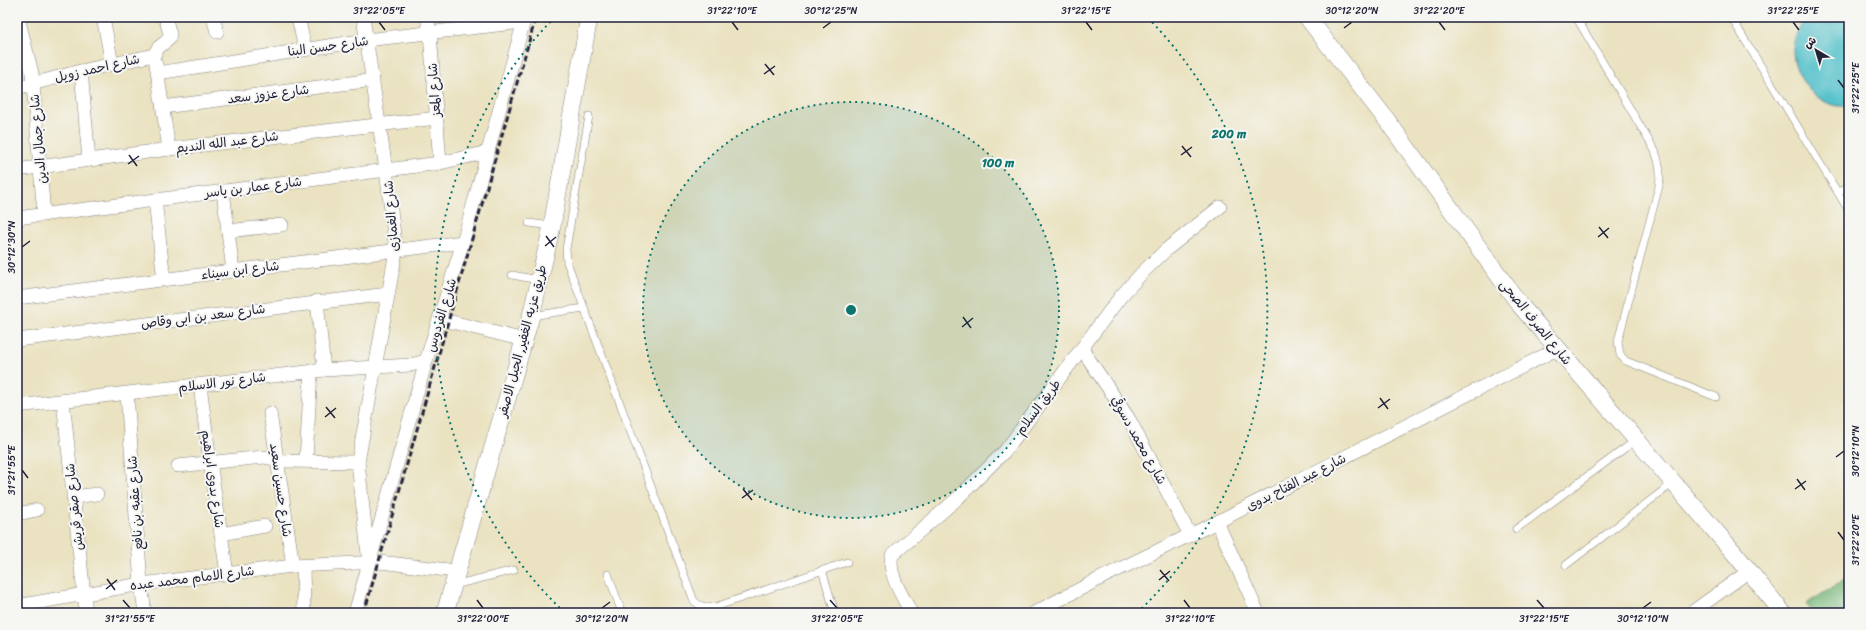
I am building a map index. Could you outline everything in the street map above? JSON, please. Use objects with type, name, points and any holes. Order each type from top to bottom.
[{"type":"street","name":"شارع جمال الدين","points":[[18,17],[33,83],[44,215]]},
{"type":"street","points":[[104,17],[112,64]]},
{"type":"street","points":[[165,17],[170,34],[169,39],[158,48],[154,55],[169,149]]},
{"type":"street","points":[[213,17],[216,32]]},
{"type":"street","points":[[298,17],[305,49]]},
{"type":"street","name":"شارع الغمازى","points":[[362,17],[373,80],[396,251],[358,462],[369,562]]},
{"type":"street","name":"شارع المعز","points":[[427,17],[430,33],[440,163]]},
{"type":"street","name":"طريق عزبه الغفير, الجبل الاصفر","points":[[444,613],[531,316],[540,280],[552,226],[588,17]]},
{"type":"street","name":"شارع الصرف الصحى","points":[[1307,17],[1386,119],[1520,305],[1749,571],[1783,613]]},
{"type":"street","name":"شارع حسن البنا","points":[[158,73],[305,49],[524,19]]},
{"type":"street","name":"شارع الفردوس","points":[[355,613],[426,361],[463,242],[524,19]]},
{"type":"street","name":"شارع احمد زويل","points":[[17,88],[81,71],[154,55]]},
{"type":"street","points":[[81,71],[89,160]]},
{"type":"street","name":"شارع عزوز سعد","points":[[163,107],[373,80]]},
{"type":"street","name":"شارع عبد الله النديم","points":[[17,170],[169,149],[437,118]]},
{"type":"street","name":"شارع عمار بن ياسر","points":[[17,218],[440,163],[488,152]]},
{"type":"street","points":[[223,191],[233,271]]},
{"type":"street","points":[[155,200],[164,280]]},
{"type":"street","name":"طريق السلام","points":[[911,613],[891,571],[890,563],[892,555],[958,498],[1004,451],[1121,296],[1143,272],[1167,249],[1220,207]]},
{"type":"street","points":[[228,231],[282,225]]},
{"type":"street","name":"شارع ابن سيناء","points":[[17,298],[463,242]]},
{"type":"street","name":"شارع سعد بن ابى وقاص","points":[[17,340],[317,301],[388,294]]},
{"type":"street","points":[[317,301],[324,370]]},
{"type":"street","points":[[440,319],[524,340]]},
{"type":"street","name":"شارع محمد دسوقي","points":[[1082,349],[1129,419],[1190,535]]},
{"type":"street","name":"شارع عبد الفتاح بدوى","points":[[1034,613],[1103,577],[1218,522],[1557,349]]},
{"type":"street","name":"شارع نور الاسلام","points":[[17,406],[311,371],[376,365],[411,364],[426,361]]},
{"type":"street","points":[[306,461],[311,371]]},
{"type":"street","name":"شارع بدوى ابراهيم","points":[[200,385],[227,573]]},
{"type":"street","name":"شارع عقبه بن نافع","points":[[127,394],[141,584],[145,613]]},
{"type":"street","name":"شارع صقر قريش","points":[[63,401],[86,613]]},
{"type":"street","name":"شارع حسين سعيد","points":[[270,413],[277,461],[298,566],[304,613]]},
{"type":"street","points":[[178,466],[264,457],[270,457],[277,461],[358,462]]},
{"type":"street","points":[[73,497],[97,494]]},
{"type":"street","points":[[17,514],[37,510]]},
{"type":"street","points":[[1218,522],[1258,613]]},
{"type":"street","points":[[221,534],[265,526]]},
{"type":"street","name":"شارع الامام محمد عبده","points":[[17,606],[141,584],[298,566],[369,562],[454,578]]},
{"type":"street","points":[[1691,613],[1749,571]]},
{"type":"lane","points":[[1576,17],[1655,151],[1661,174],[1618,341],[1620,355],[1626,361],[1716,396]]},
{"type":"lane","points":[[1731,17],[1849,211]]},
{"type":"lane","points":[[589,116],[566,256],[569,268],[694,601],[700,606],[707,608],[715,607],[847,562]]},
{"type":"lane","points":[[1838,192],[1849,186]]},
{"type":"lane","points":[[529,223],[552,226]]},
{"type":"lane","points":[[512,275],[540,280]]},
{"type":"lane","points":[[531,316],[584,308]]},
{"type":"lane","points":[[1516,529],[1636,440]]},
{"type":"lane","points":[[1566,564],[1673,483]]},
{"type":"lane","points":[[454,578],[514,570]]},
{"type":"lane","points":[[822,570],[835,613]]},
{"type":"lane","points":[[608,574],[622,613]]},
{"type":"green space","points":[[1849,577],[1849,613],[1813,613],[1806,604]]},
{"type":"water","points":[[1806,17],[1849,17],[1849,106],[1838,106],[1827,103],[1817,97],[1802,80],[1797,70],[1793,48],[1798,32]]},
{"type":"railway","points":[[364,613],[536,17]]}]
